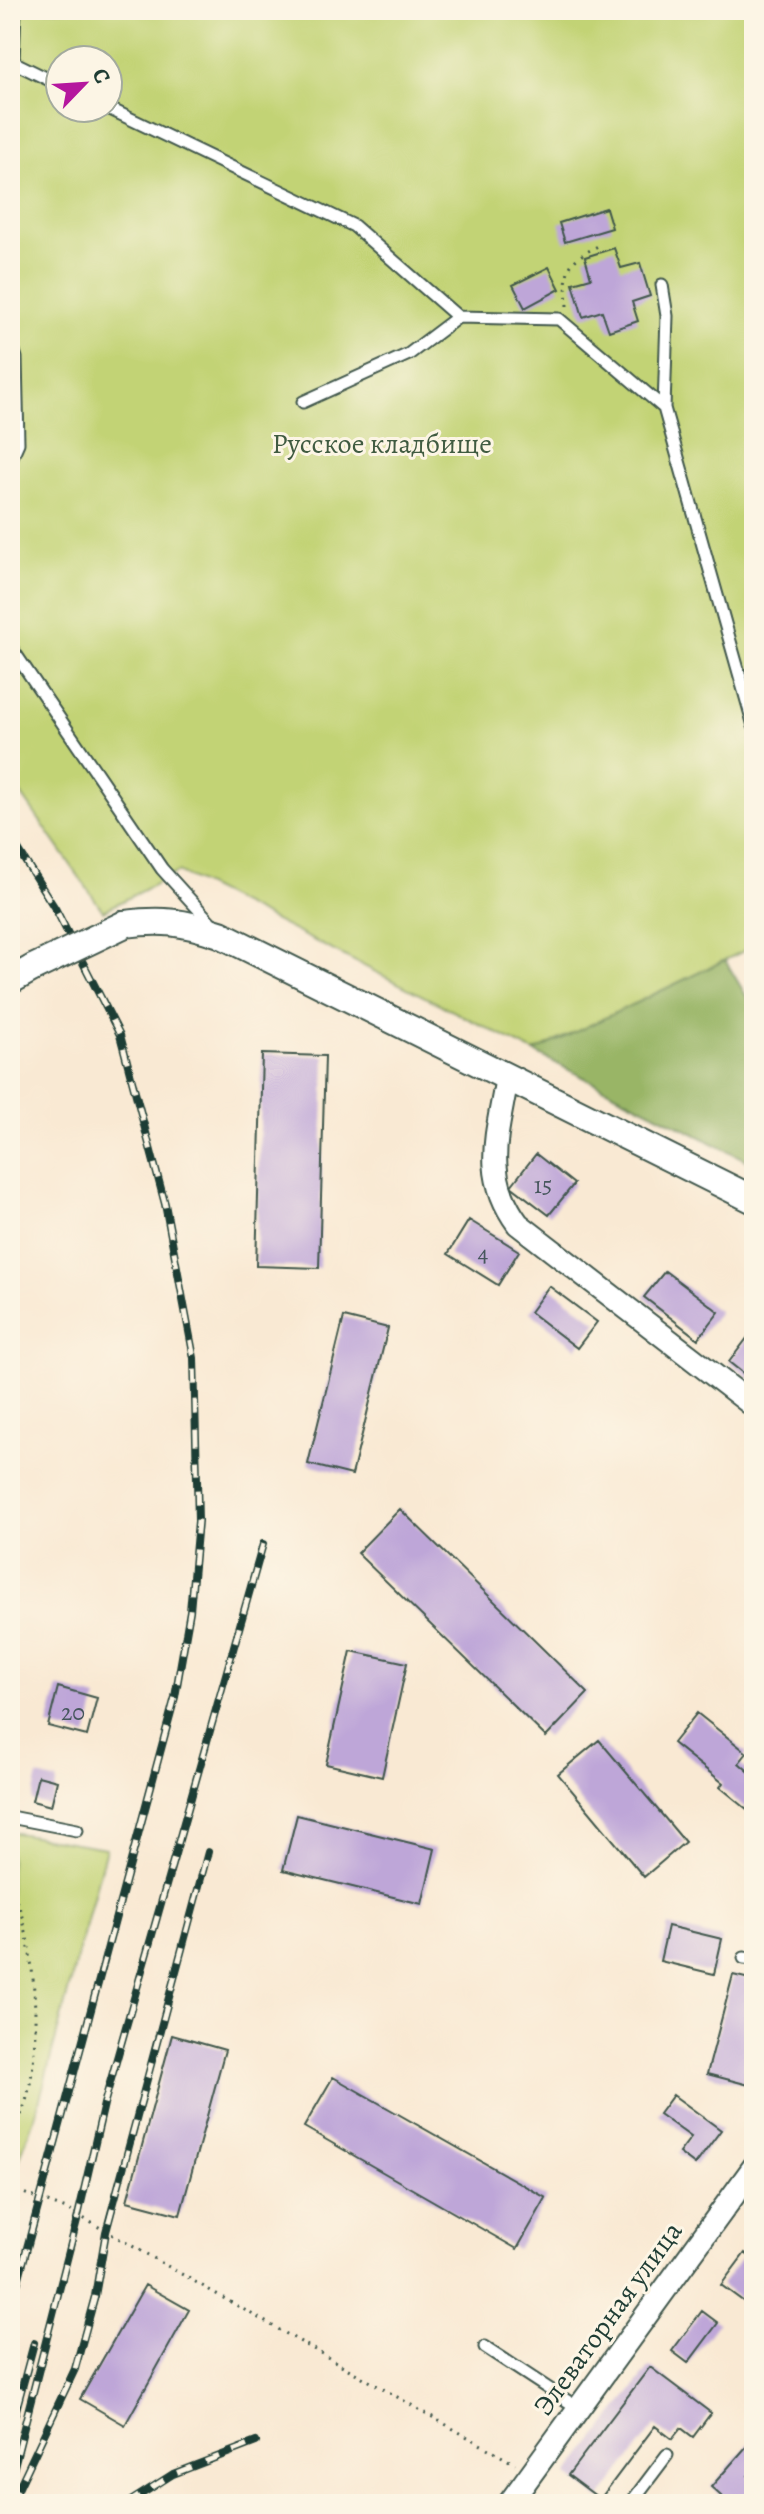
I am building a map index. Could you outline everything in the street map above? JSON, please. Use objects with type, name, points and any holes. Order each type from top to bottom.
[{"type":"street","points":[[21,974],[125,924],[157,920],[188,923],[220,934],[754,1200]]},
{"type":"street","points":[[507,1077],[493,1167],[501,1198],[518,1224],[754,1406]]},
{"type":"street","name":"Элеваторная улица","points":[[525,2493],[578,2408],[754,2167]]},
{"type":"lane","points":[[15,10],[13,62],[44,77]]},
{"type":"lane","points":[[124,116],[354,226],[458,317]]},
{"type":"lane","points":[[662,285],[667,316],[664,408],[754,726]]},
{"type":"lane","points":[[303,402],[409,354],[458,317],[559,319],[664,408]]},
{"type":"lane","points":[[10,338],[16,358],[18,443],[10,461]]},
{"type":"lane","points":[[10,646],[162,869],[220,934]]},
{"type":"lane","points":[[10,1817],[77,1830]]},
{"type":"lane","points":[[485,2347],[578,2408]]},
{"type":"lane","points":[[630,2504],[667,2455]]},
{"type":"path","points":[[559,319],[567,306],[565,274],[575,257],[598,246]]},
{"type":"path","points":[[10,1886],[18,1901],[30,1950],[34,2053],[24,2107],[10,2135]]},
{"type":"path","points":[[10,2188],[69,2210],[525,2493]]},
{"type":"green space","name":"Русское кладбище","points":[[10,10],[754,10],[754,946],[534,1052],[178,872],[103,911],[10,778]]},
{"type":"green space","points":[[725,960],[754,1009],[754,1164],[534,1052]]},
{"type":"green space","points":[[10,1832],[106,1848],[37,2110],[10,2185],[10,2092],[14,2067],[10,2033],[14,2011],[10,1998]]},
{"type":"building","points":[[606,208],[612,228],[565,242],[559,223]]},
{"type":"building","points":[[614,248],[621,268],[640,263],[650,296],[632,302],[638,321],[609,331],[602,311],[583,317],[573,283],[591,278],[585,257]]},
{"type":"building","points":[[549,267],[560,289],[525,308],[513,285]]},
{"type":"building","points":[[262,1054],[325,1056],[319,1268],[256,1266]]},
{"type":"building","points":[[536,1154],[574,1184],[549,1215],[511,1186]]},
{"type":"building","points":[[469,1220],[519,1251],[498,1285],[448,1254]]},
{"type":"building","points":[[665,1271],[719,1312],[698,1339],[644,1297]]},
{"type":"building","points":[[549,1286],[597,1322],[577,1348],[530,1312]]},
{"type":"building","points":[[344,1317],[388,1328],[352,1475],[308,1464]]},
{"type":"building","points":[[748,1337],[754,1342],[754,1382],[729,1362]]},
{"type":"building","points":[[400,1509],[588,1693],[546,1737],[357,1553]]},
{"type":"building","points":[[351,1651],[407,1663],[382,1777],[326,1764]]},
{"type":"building","points":[[58,1687],[97,1698],[87,1736],[48,1726]]},
{"type":"building","points":[[697,1713],[747,1753],[739,1763],[754,1776],[754,1815],[720,1787],[723,1783],[673,1743]]},
{"type":"building","points":[[599,1740],[685,1842],[644,1877],[558,1774]]},
{"type":"building","points":[[38,1776],[57,1781],[51,1806],[32,1801]]},
{"type":"building","points":[[297,1815],[435,1849],[422,1904],[283,1870]]},
{"type":"building","points":[[668,1926],[722,1939],[714,1974],[660,1961]]},
{"type":"building","points":[[733,1975],[754,1980],[754,2066],[749,2085],[707,2074]]},
{"type":"building","points":[[172,2035],[225,2050],[180,2215],[127,2201]]},
{"type":"building","points":[[333,2077],[546,2198],[517,2249],[304,2127]]},
{"type":"building","points":[[673,2095],[721,2130],[695,2165],[679,2153],[691,2137],[659,2114]]},
{"type":"building","points":[[745,2253],[754,2260],[754,2295],[747,2304],[721,2285]]},
{"type":"building","points":[[145,2285],[189,2310],[125,2425],[80,2399]]},
{"type":"building","points":[[702,2311],[718,2323],[688,2363],[672,2351]]},
{"type":"building","points":[[650,2367],[711,2413],[693,2437],[681,2428],[672,2439],[655,2426],[600,2499],[568,2475]]},
{"type":"building","points":[[754,2438],[754,2469],[748,2476],[754,2481],[754,2491],[742,2504],[730,2504],[711,2487]]},
{"type":"railway","points":[[10,837],[56,910],[120,1035],[165,1204],[194,1358],[198,1521],[190,1611],[175,1697],[10,2311]]},
{"type":"railway","points":[[10,2482],[104,2104],[263,1544]]},
{"type":"railway","points":[[11,2504],[75,2369],[95,2296],[106,2232],[208,1852]]},
{"type":"railway","points":[[10,2432],[34,2343]]},
{"type":"railway","points":[[126,2504],[173,2474],[256,2442]]}]
